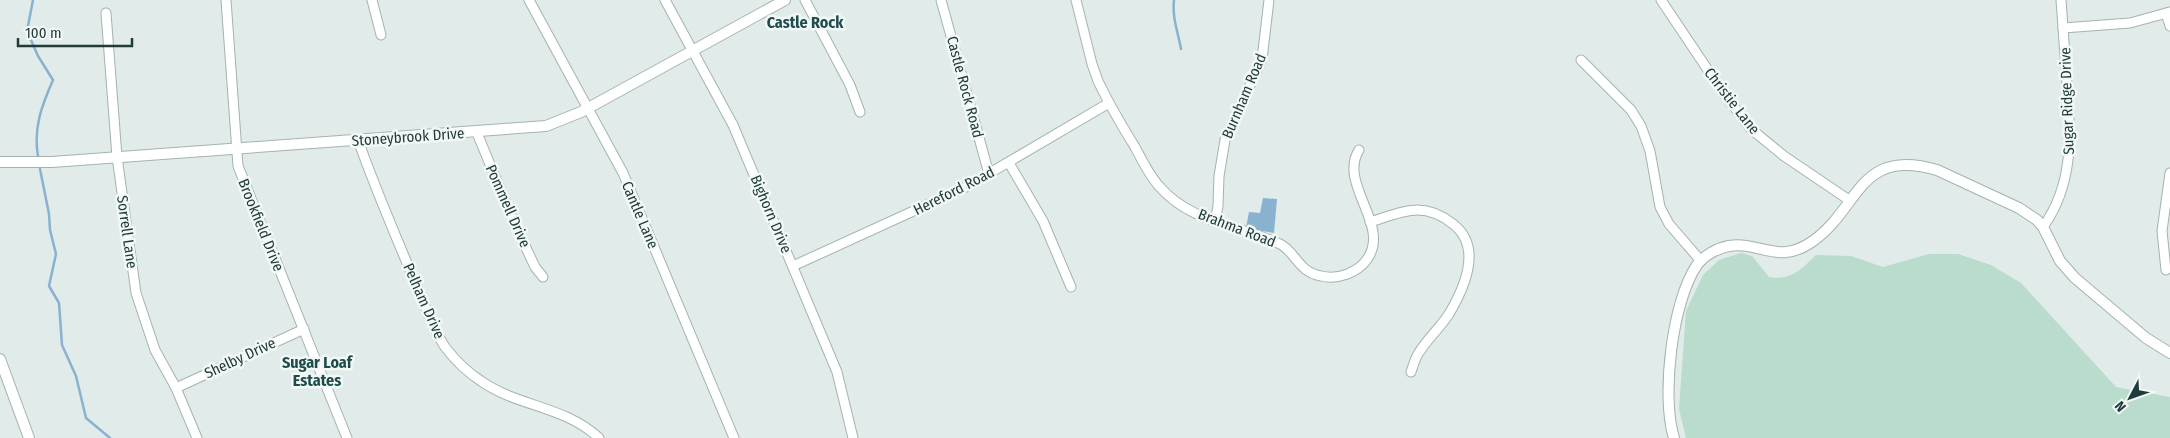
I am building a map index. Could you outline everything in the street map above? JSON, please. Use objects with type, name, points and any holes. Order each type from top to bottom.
[{"type":"street","name":"Brookfield Drive","points":[[226,0],[238,166],[347,438]]},
{"type":"street","points":[[372,0],[381,35]]},
{"type":"street","name":"Cantle Lane","points":[[529,0],[589,107],[623,173],[734,438]]},
{"type":"street","name":"Bighorn Drive","points":[[666,0],[734,125],[836,372],[853,438]]},
{"type":"street","name":"Stoneybrook Drive","points":[[0,162],[52,162],[477,133],[546,126],[589,107],[785,0]]},
{"type":"street","points":[[804,0],[850,85],[860,112]]},
{"type":"street","name":"Castle Rock Road","points":[[941,0],[989,174]]},
{"type":"street","name":"Brahma Road","points":[[1076,0],[1092,64],[1109,103],[1158,186],[1182,206],[1215,222],[1281,245],[1308,271],[1323,277],[1350,273],[1368,258],[1373,242],[1370,222],[1357,184],[1354,166],[1359,150]]},
{"type":"street","name":"Burnham Road","points":[[1215,222],[1218,206],[1218,176],[1225,140],[1262,59],[1269,0]]},
{"type":"street","name":"Christie Lane","points":[[1661,0],[1722,91],[1751,129],[1784,156],[1849,200]]},
{"type":"street","name":"Sugar Ridge Drive","points":[[2043,227],[2053,212],[2062,192],[2070,161],[2070,120],[2061,0]]},
{"type":"street","points":[[2063,28],[2130,23],[2168,12],[2170,26]]},
{"type":"street","name":"Sorrell Lane","points":[[106,13],[117,157],[136,292],[155,350],[176,388],[197,438]]},
{"type":"street","points":[[1581,60],[1635,115],[1647,138],[1660,206],[1664,216],[1701,261]]},
{"type":"street","name":"Hereford Road","points":[[793,266],[938,201],[1009,163],[1109,103]]},
{"type":"street","name":"Pommell Drive","points":[[477,133],[513,220],[535,267],[542,276]]},
{"type":"street","name":"Pelham Drive","points":[[358,140],[384,210],[438,334],[454,358],[480,381],[494,390],[562,413],[587,427],[600,438]]},
{"type":"street","points":[[1009,163],[1043,220],[1071,287]]},
{"type":"street","points":[[1674,438],[1669,416],[1672,346],[1686,287],[1701,261],[1708,254],[1729,246],[1749,247],[1773,252],[1785,252],[1804,247],[1824,232],[1863,184],[1880,172],[1902,165],[1924,166],[1937,170],[2019,208],[2043,227],[2060,261],[2075,278],[2146,338],[2170,353]]},
{"type":"street","points":[[2166,270],[2162,231],[2170,173]]},
{"type":"street","points":[[1370,222],[1412,209],[1430,210],[1458,228],[1469,246],[1471,262],[1465,280],[1449,313],[1418,354],[1411,372]]},
{"type":"street","name":"Shelby Drive","points":[[176,388],[304,329]]},
{"type":"street","points":[[0,359],[29,438]]},
{"type":"green space","points":[[1741,253],[1752,256],[1769,277],[1776,278],[1795,273],[1816,255],[1851,256],[1883,267],[1929,254],[1958,254],[1991,265],[2021,283],[2116,387],[2170,397],[2170,438],[1686,438],[1679,409],[1686,311],[1703,275],[1719,260]]},
{"type":"water","points":[[1263,198],[1277,199],[1274,233],[1246,228],[1249,212],[1260,213]]},
{"type":"waterway","points":[[33,0],[27,31],[38,56],[53,80],[42,108],[38,126],[38,156]]},
{"type":"waterway","points":[[1174,0],[1175,19],[1181,49]]},
{"type":"waterway","points":[[40,169],[56,254],[49,286],[59,303],[62,345],[76,376],[86,418],[110,438]]},
{"type":"district","name":"Castle Rock","points":[[805,22]]},
{"type":"district","name":"Sugar Loaf Estates","points":[[317,371]]}]
